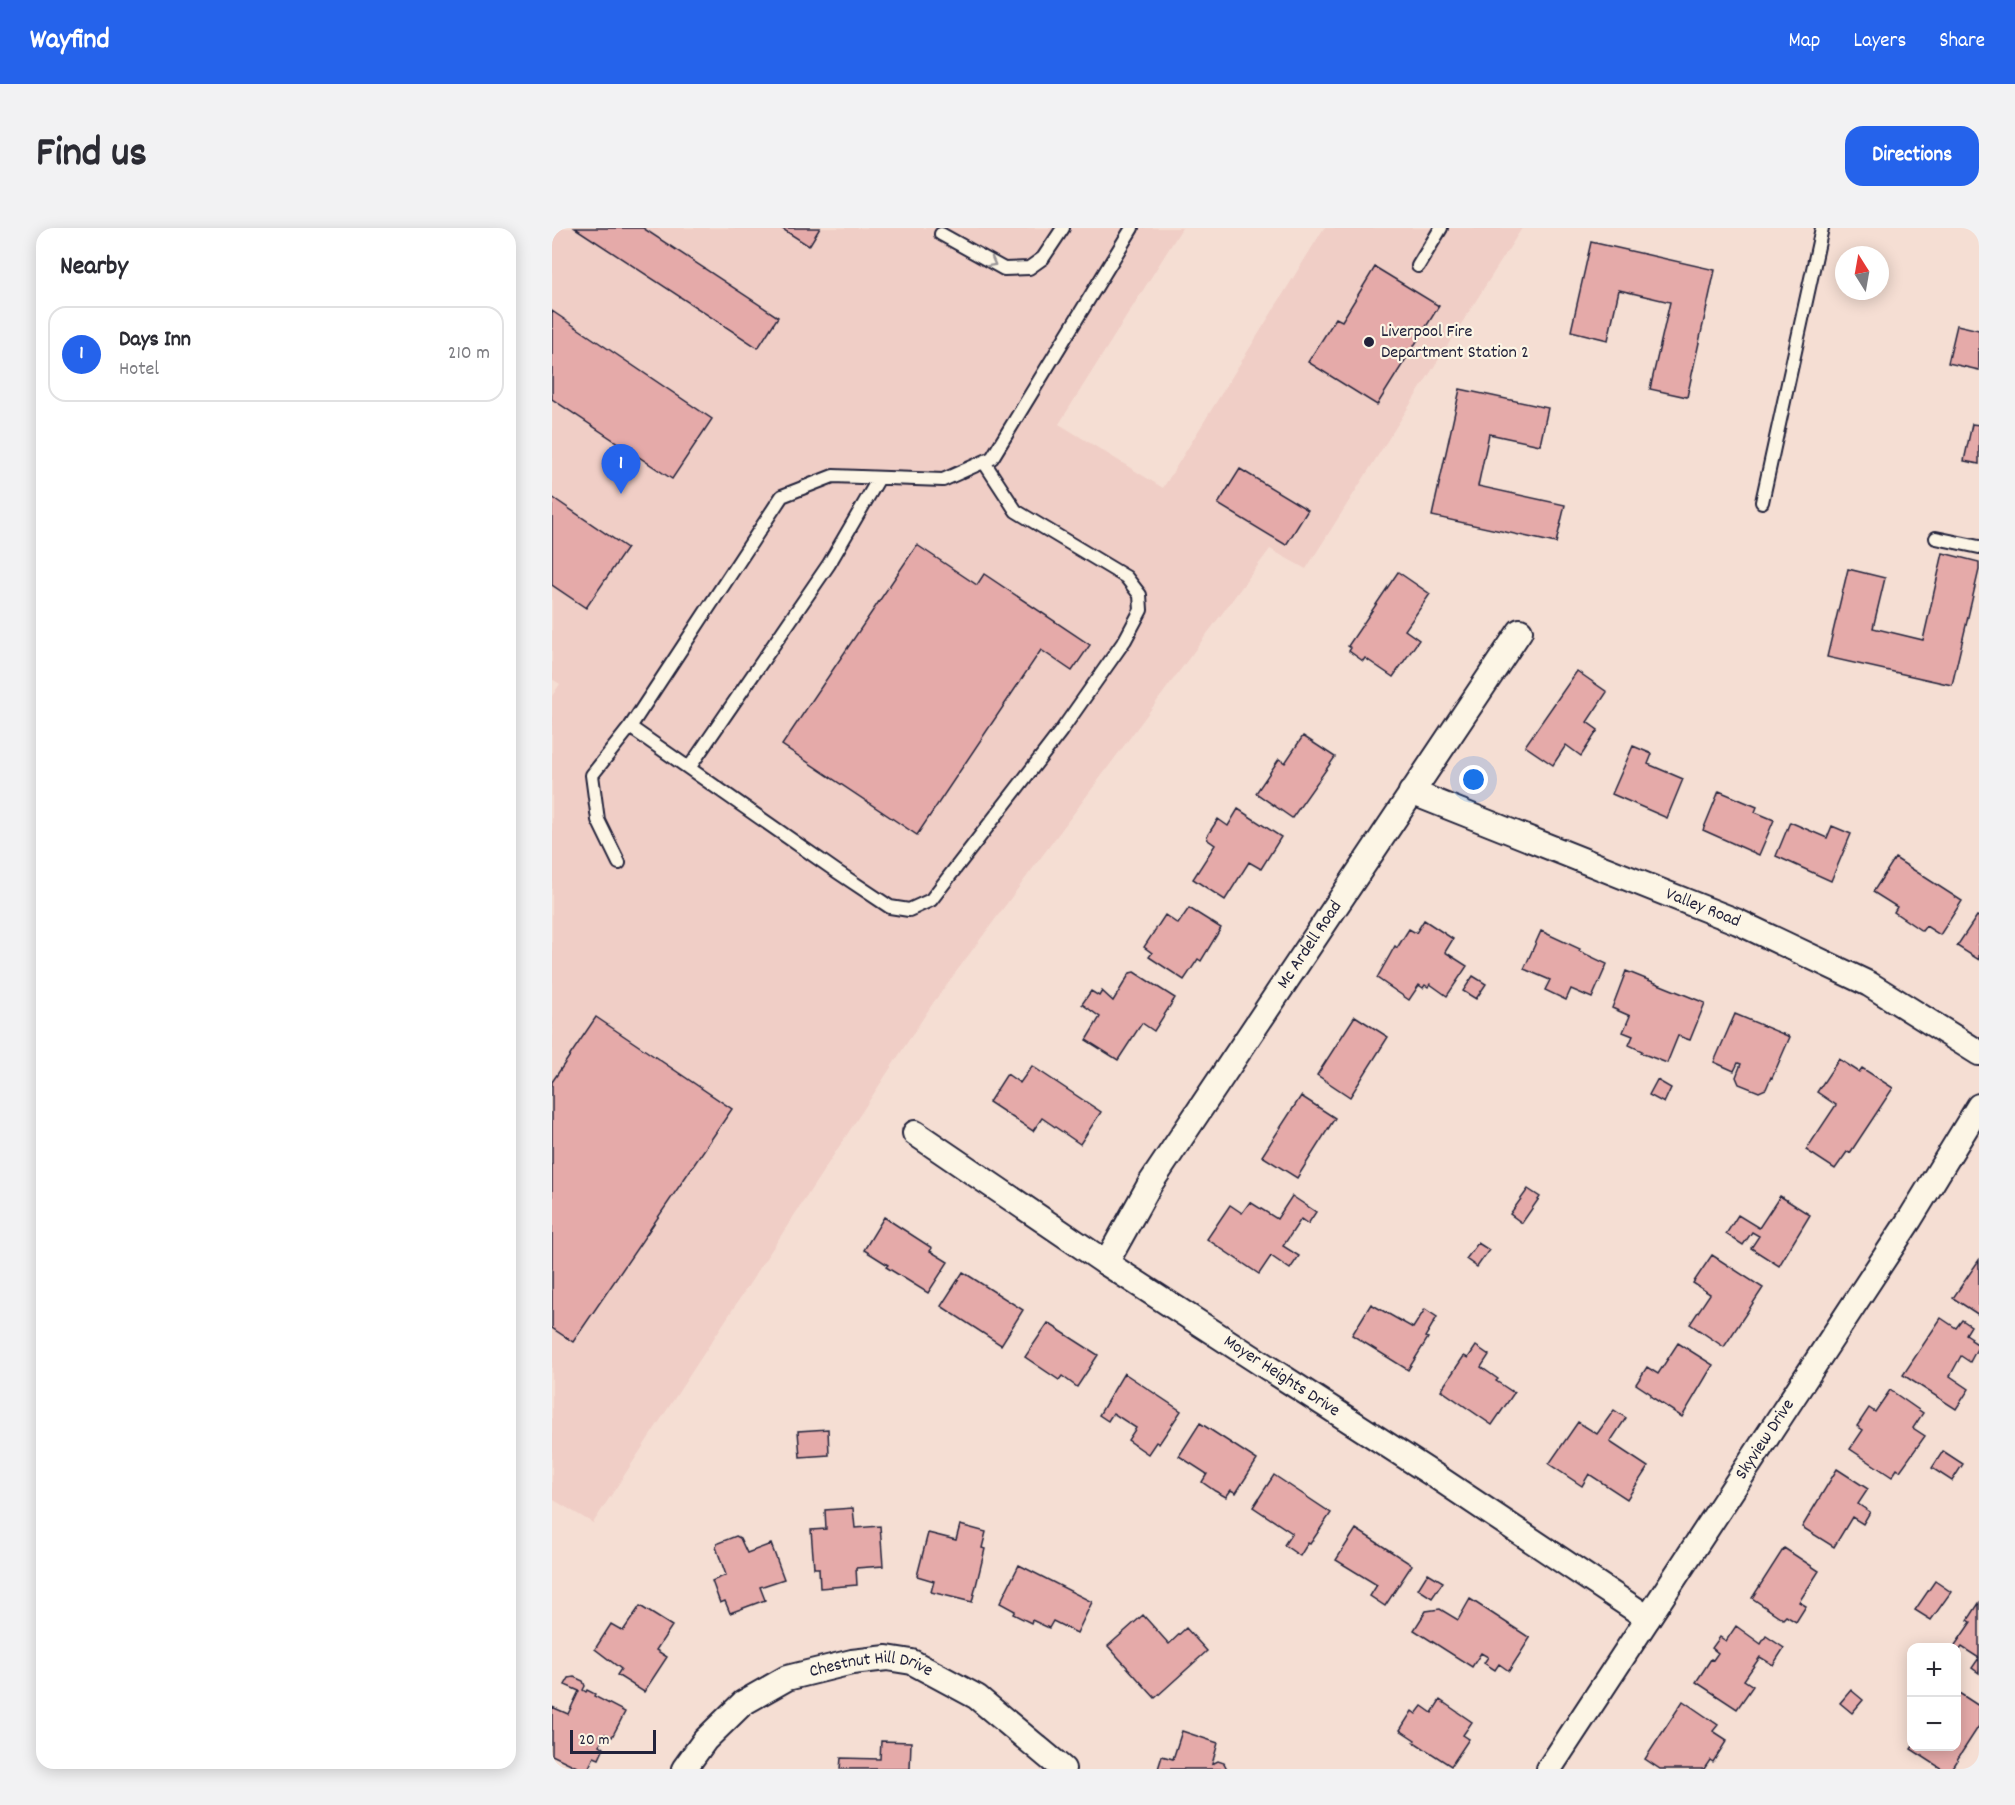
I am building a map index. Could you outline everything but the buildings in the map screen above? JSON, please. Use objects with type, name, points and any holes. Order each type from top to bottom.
[{"type":"street","name":"Mc Ardell Road","points":[[1106,1263],[1150,1184],[1520,631]]},
{"type":"street","name":"Valley Road","points":[[1411,792],[1738,922],[1869,984],[1979,1053]]},
{"type":"street","name":"Skyview Drive","points":[[1549,1769],[1910,1219],[1979,1106]]},
{"type":"street","name":"Moyer Heights Drive","points":[[915,1133],[1106,1263],[1437,1477],[1648,1618]]},
{"type":"street","name":"Chestnut Hill Drive","points":[[684,1769],[705,1740],[743,1703],[787,1678],[852,1662],[887,1658],[912,1662],[976,1697],[1063,1769]]},
{"type":"lane","points":[[941,234],[1004,269],[1029,268],[1043,258],[1063,228]]},
{"type":"lane","points":[[619,863],[598,820],[592,775],[630,727],[782,496],[833,476],[943,480],[992,458],[1132,228]]},
{"type":"lane","points":[[1418,266],[1442,228]]},
{"type":"lane","points":[[1762,502],[1822,228]]},
{"type":"lane","points":[[630,727],[891,907],[909,910],[931,900],[1061,731],[1125,640],[1141,610],[1140,595],[1126,577],[1016,511],[984,462]]},
{"type":"lane","points":[[689,768],[829,564],[879,478]]},
{"type":"lane","points":[[1936,538],[1979,547]]},
{"type":"shaded area","points":[[552,228],[1182,228],[1059,424],[1163,488],[1324,228],[1522,228],[1306,569],[1270,549],[933,1003],[593,1523],[552,1499],[552,696],[560,684],[552,679]]},
{"type":"place","name":"Liverpool Fire Department Station 2","points":[[1369,342]]},
{"type":"place","name":"Days Inn","points":[[621,494]]}]
